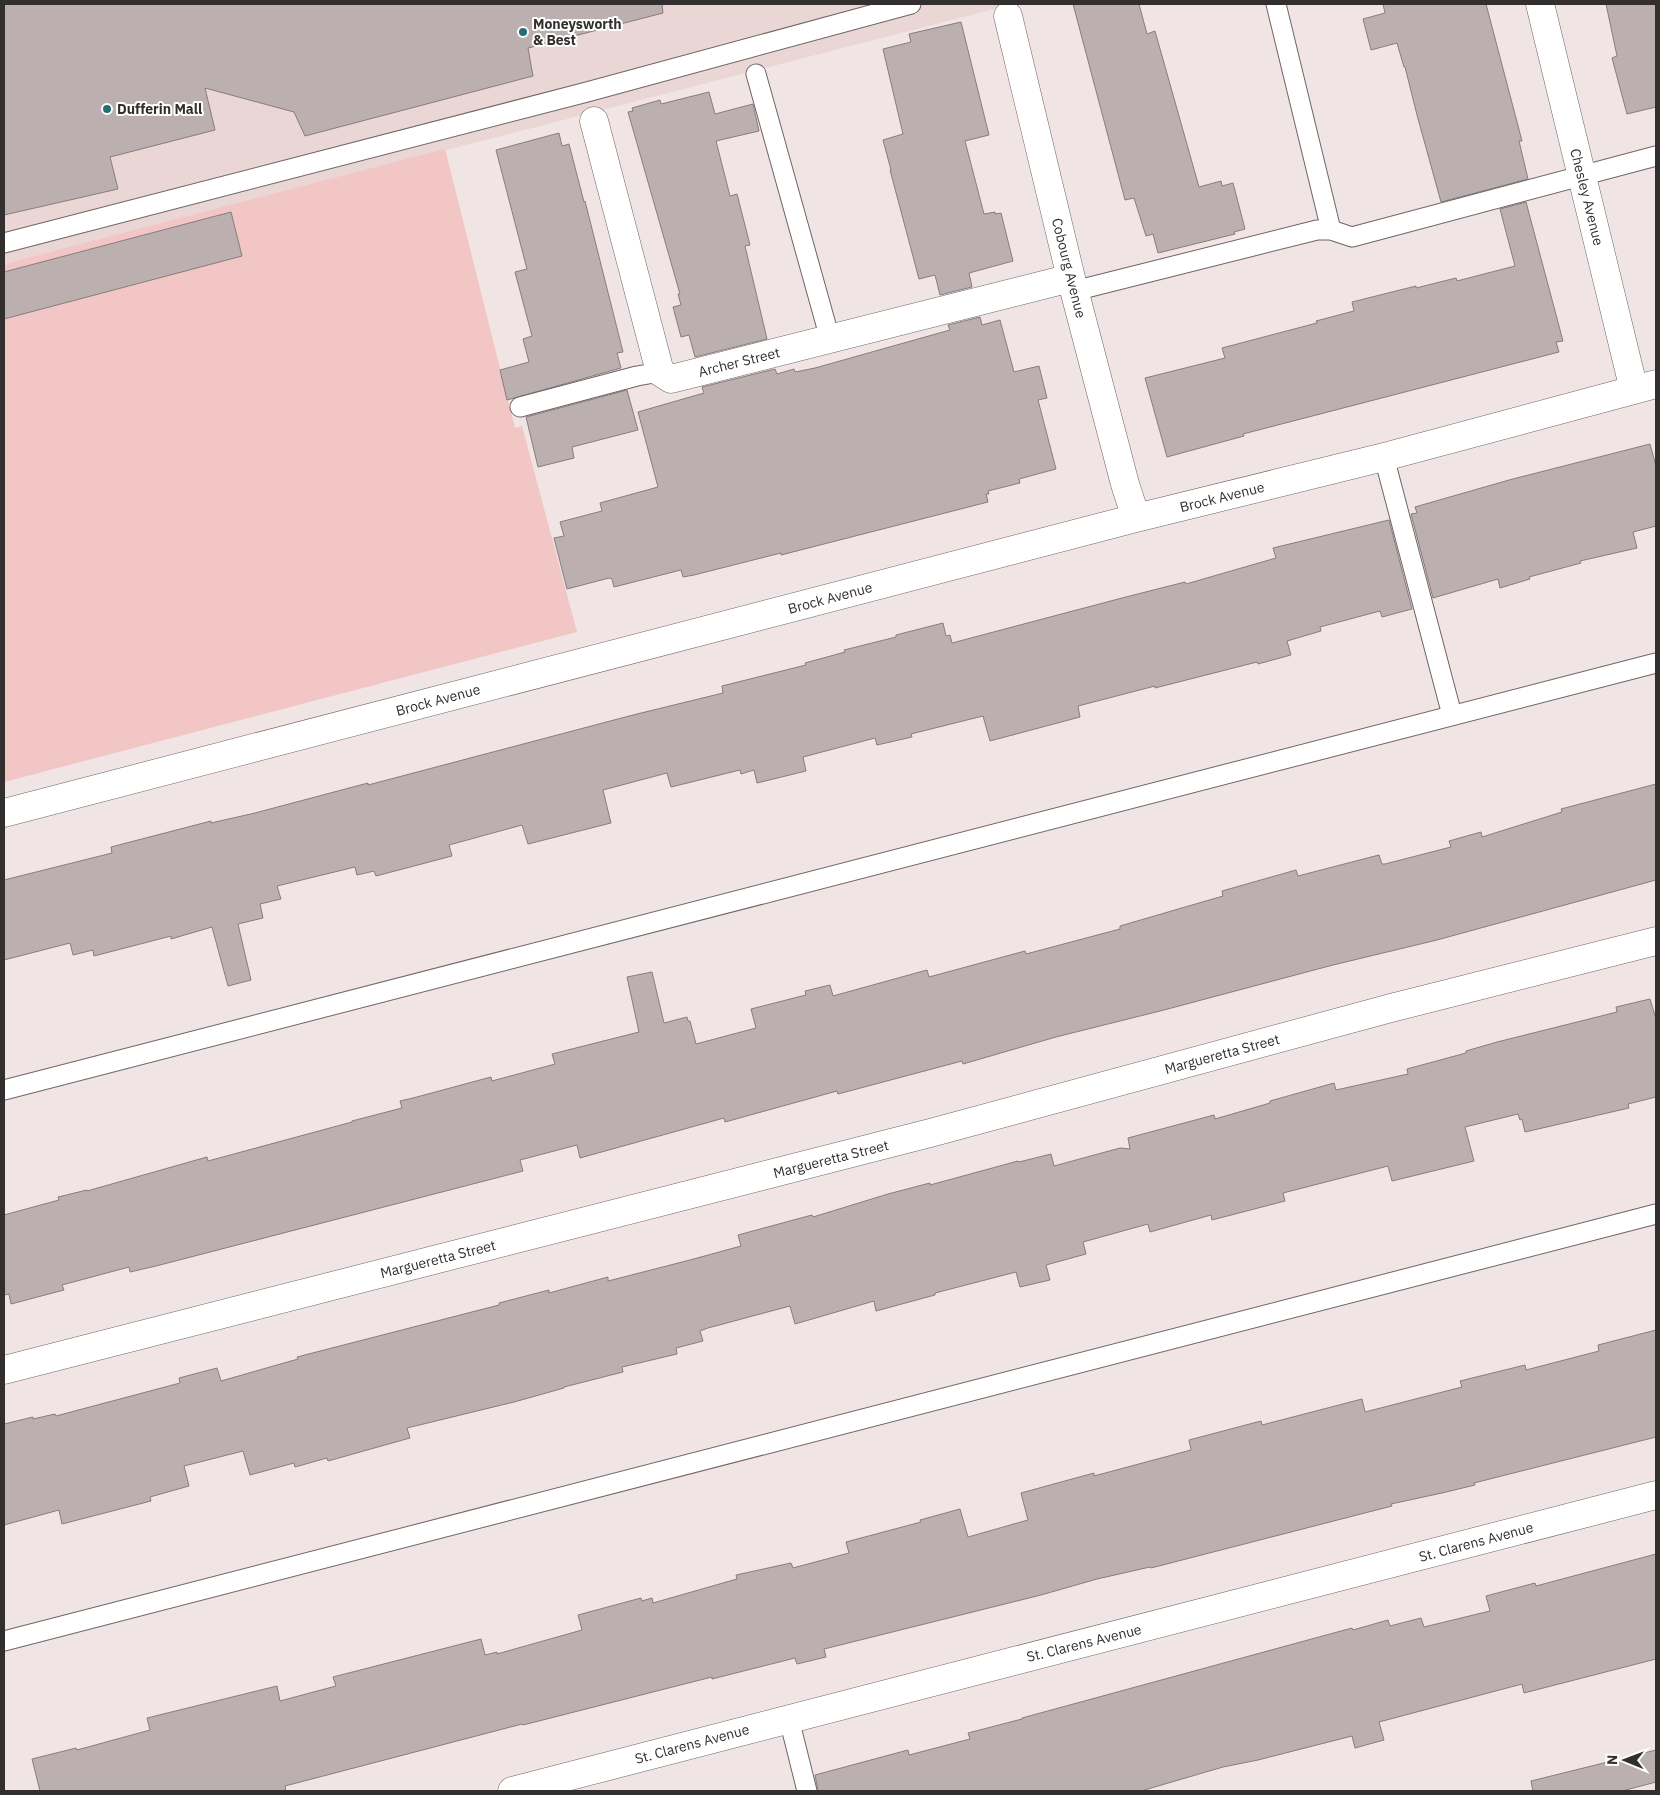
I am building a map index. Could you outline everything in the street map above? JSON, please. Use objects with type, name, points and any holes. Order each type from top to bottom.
[{"type":"street","name":"Chesley Avenue","points":[[1540,4],[1582,175],[1645,387]]},
{"type":"street","name":"Cobourg Avenue","points":[[1008,16],[1073,285],[1125,484],[1136,518]]},
{"type":"street","points":[[594,121],[660,372]]},
{"type":"street","name":"Archer Street","points":[[660,372],[671,379],[830,339],[1073,285]]},
{"type":"street","name":"Brock Avenue","points":[[4,813],[1136,518],[1384,457],[1645,387]]},
{"type":"street","name":"Margueretta Street","points":[[4,1370],[934,1132],[1391,1008],[1656,942]]},
{"type":"street","name":"St. Clarens Avenue","points":[[512,1791],[1656,1495]]},
{"type":"lane","points":[[4,243],[596,89],[912,4]]},
{"type":"lane","points":[[1276,4],[1330,230]]},
{"type":"lane","points":[[756,74],[830,339]]},
{"type":"lane","points":[[1073,285],[1317,230],[1330,230],[1352,237],[1656,156]]},
{"type":"lane","points":[[520,407],[637,376],[660,372]]},
{"type":"lane","points":[[1384,457],[1452,715]]},
{"type":"lane","points":[[4,1090],[1656,663]]},
{"type":"lane","points":[[4,1641],[1656,1214]]},
{"type":"lane","points":[[789,1719],[807,1791]]},
{"type":"shaded area","points":[[4,4],[1014,4],[4,264]]},
{"type":"shaded area","points":[[445,149],[515,428],[522,426],[577,632],[4,782],[4,264]]},
{"type":"building","name":"Dufferin Mall","points":[[4,4],[662,4],[663,13],[528,48],[533,76],[305,136],[294,112],[205,88],[215,130],[110,157],[118,189],[4,215]]},
{"type":"building","points":[[1073,4],[1139,4],[1147,34],[1155,31],[1199,187],[1221,181],[1222,186],[1233,183],[1245,229],[1234,232],[1235,234],[1158,253],[1153,234],[1146,236],[1134,198],[1125,200]]},
{"type":"building","points":[[1383,4],[1486,4],[1522,141],[1519,141],[1528,179],[1441,202],[1397,43],[1371,50],[1363,19],[1385,13]]},
{"type":"building","points":[[1606,4],[1656,4],[1656,107],[1627,114],[1612,58],[1617,56]]},
{"type":"building","points":[[961,22],[989,135],[965,141],[984,214],[1001,213],[1013,261],[969,273],[972,287],[940,295],[935,275],[919,279],[883,140],[903,134],[883,49],[911,42],[909,34]]},
{"type":"building","points":[[709,92],[715,114],[753,104],[759,131],[716,141],[730,196],[737,194],[750,245],[745,246],[767,339],[695,357],[689,335],[681,337],[673,307],[681,305],[678,294],[680,294],[628,112],[633,111],[632,108],[660,100],[661,104]]},
{"type":"building","points":[[559,133],[562,146],[569,144],[585,201],[623,352],[617,353],[621,368],[507,400],[500,370],[529,362],[523,339],[532,336],[515,272],[527,269],[496,150]]},
{"type":"building","points":[[1526,202],[1563,341],[1556,342],[1559,352],[1243,434],[1244,436],[1167,457],[1145,378],[1225,358],[1222,348],[1317,323],[1316,321],[1354,311],[1352,302],[1456,278],[1457,281],[1515,266],[1500,209]]},
{"type":"building","points":[[231,212],[242,256],[4,319],[4,272]]},
{"type":"building","points":[[980,317],[982,325],[1000,320],[1014,372],[1039,366],[1047,398],[1038,400],[1056,469],[1019,479],[1020,483],[988,491],[989,494],[986,494],[988,502],[781,555],[781,553],[683,577],[681,570],[614,587],[612,579],[609,578],[567,589],[554,538],[564,536],[560,522],[602,511],[600,503],[658,487],[638,412],[704,393],[702,387],[775,369],[777,374],[794,369],[795,372],[815,368],[950,330],[948,325]]},
{"type":"building","points":[[627,390],[638,430],[572,447],[574,458],[538,467],[526,417]]},
{"type":"building","points":[[1650,444],[1656,466],[1656,526],[1633,532],[1637,548],[1580,561],[1581,563],[1529,577],[1530,579],[1500,588],[1498,579],[1433,598],[1411,514],[1417,513],[1415,507],[1509,480]]},
{"type":"building","points":[[1389,520],[1412,609],[1382,617],[1380,611],[1320,627],[1321,631],[1287,641],[1291,655],[1155,688],[1155,686],[1078,706],[1080,717],[990,741],[983,716],[911,734],[912,737],[877,745],[875,738],[803,757],[806,771],[757,783],[754,770],[741,774],[740,770],[671,787],[667,773],[603,790],[611,823],[528,844],[522,825],[449,845],[452,856],[376,876],[374,871],[357,875],[355,867],[277,886],[281,899],[260,904],[263,918],[238,924],[251,980],[228,986],[212,927],[171,939],[171,936],[94,956],[93,950],[73,955],[70,943],[4,960],[4,880],[112,853],[111,847],[211,821],[211,823],[255,813],[368,783],[368,785],[723,693],[722,686],[806,665],[805,663],[845,652],[844,650],[896,637],[896,635],[943,623],[946,636],[950,635],[952,643],[1185,582],[1186,584],[1276,558],[1273,548]]},
{"type":"building","points":[[1656,784],[1656,880],[1437,940],[1056,1037],[963,1064],[962,1061],[838,1094],[837,1091],[725,1122],[724,1118],[580,1158],[577,1145],[520,1160],[523,1171],[156,1266],[130,1272],[129,1267],[62,1285],[64,1290],[11,1304],[9,1294],[4,1295],[4,1215],[59,1200],[58,1197],[87,1191],[207,1157],[208,1161],[402,1108],[400,1101],[491,1077],[492,1081],[555,1064],[552,1054],[639,1032],[627,977],[652,972],[664,1023],[687,1017],[688,1021],[690,1021],[696,1044],[756,1028],[751,1009],[806,995],[805,991],[830,985],[833,996],[927,970],[929,977],[1025,951],[1026,954],[1120,929],[1120,926],[1223,896],[1222,891],[1296,870],[1298,876],[1379,855],[1382,864],[1385,864],[1451,847],[1449,841],[1481,832],[1482,837],[1562,812],[1561,809]]},
{"type":"building","points":[[1650,999],[1656,1019],[1656,1097],[1628,1104],[1629,1108],[1525,1132],[1522,1119],[1520,1120],[1518,1114],[1465,1127],[1474,1161],[1392,1181],[1388,1166],[1283,1193],[1285,1201],[1212,1220],[1211,1215],[1150,1232],[1148,1224],[1083,1242],[1086,1254],[1046,1265],[1050,1280],[1020,1287],[1016,1272],[935,1293],[935,1295],[876,1311],[874,1301],[795,1324],[790,1306],[700,1331],[703,1341],[676,1348],[677,1354],[622,1367],[623,1372],[514,1402],[407,1428],[410,1438],[328,1461],[327,1458],[295,1467],[294,1463],[250,1475],[243,1451],[184,1466],[189,1486],[150,1497],[151,1501],[62,1524],[59,1510],[4,1525],[4,1424],[33,1417],[33,1419],[55,1414],[56,1416],[180,1383],[179,1378],[217,1368],[221,1381],[298,1359],[297,1357],[499,1305],[499,1303],[549,1290],[549,1293],[608,1277],[608,1281],[690,1260],[741,1246],[738,1235],[812,1215],[813,1217],[888,1194],[930,1183],[930,1185],[1018,1161],[1051,1154],[1054,1166],[1120,1148],[1130,1149],[1128,1138],[1214,1115],[1215,1119],[1334,1083],[1336,1090],[1408,1074],[1407,1069],[1466,1053],[1466,1051],[1497,1042],[1617,1012],[1616,1007]]},
{"type":"building","points":[[1656,1330],[1656,1437],[1474,1483],[1475,1485],[1391,1504],[1392,1506],[1151,1568],[1097,1579],[1041,1595],[824,1649],[826,1657],[797,1664],[795,1658],[522,1724],[285,1786],[286,1791],[40,1791],[32,1759],[76,1748],[77,1750],[150,1730],[147,1718],[277,1686],[280,1701],[336,1686],[333,1677],[481,1639],[485,1655],[497,1652],[497,1654],[582,1630],[578,1615],[641,1598],[642,1601],[652,1598],[653,1603],[737,1579],[736,1575],[791,1563],[793,1568],[849,1553],[846,1542],[921,1522],[920,1520],[960,1509],[968,1537],[1028,1520],[1021,1493],[1191,1450],[1189,1440],[1261,1421],[1262,1425],[1362,1399],[1365,1412],[1462,1387],[1460,1381],[1525,1365],[1526,1370],[1599,1351],[1598,1345]]},
{"type":"building","points":[[1656,1554],[1656,1659],[1524,1693],[1522,1684],[1379,1722],[1384,1740],[1355,1748],[1352,1736],[1223,1767],[1141,1791],[818,1791],[815,1775],[908,1750],[909,1755],[970,1739],[968,1733],[1352,1628],[1353,1630],[1388,1620],[1390,1626],[1421,1618],[1424,1627],[1490,1611],[1486,1596],[1535,1583],[1536,1586]]},
{"type":"building","points":[[1656,1750],[1656,1782],[1622,1791],[1533,1791],[1531,1781]]},
{"type":"place","name":"Moneysworth & Best","points":[[523,32]]},
{"type":"place","name":"Dufferin Mall","points":[[107,109]]}]
